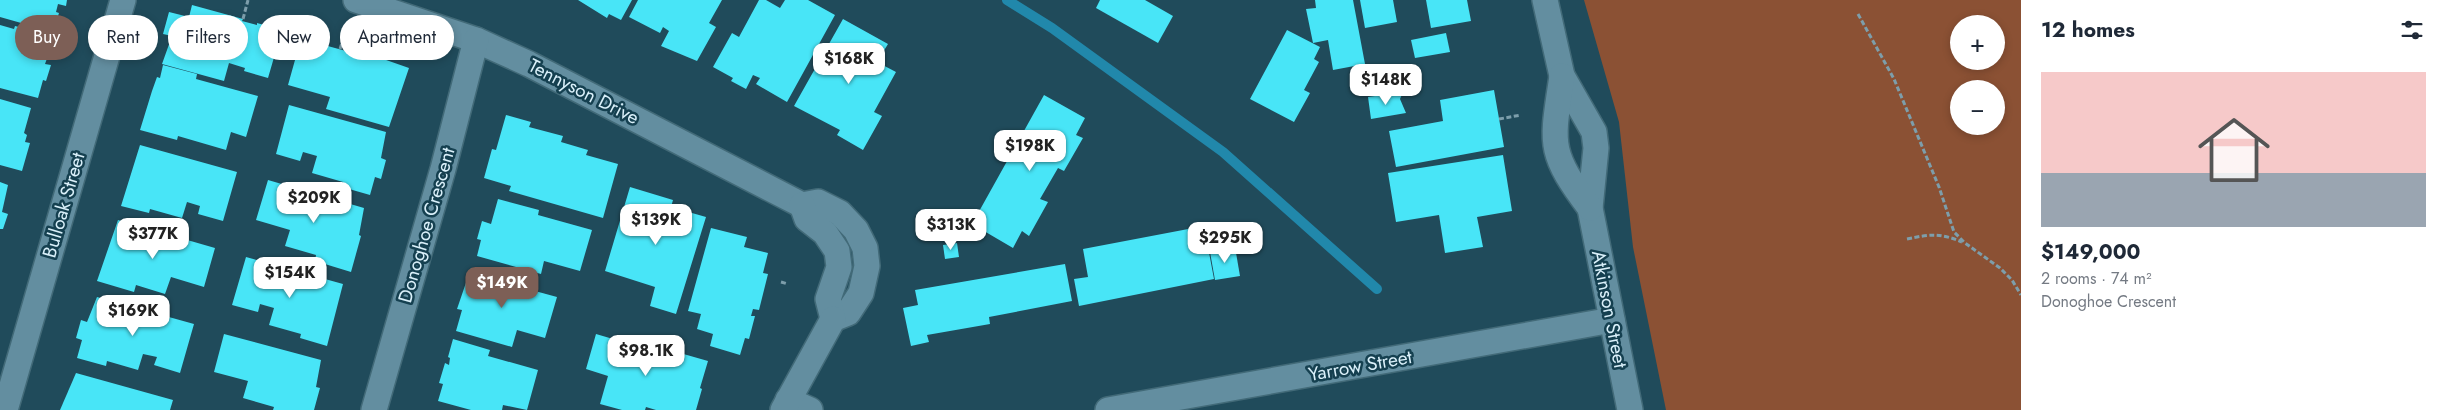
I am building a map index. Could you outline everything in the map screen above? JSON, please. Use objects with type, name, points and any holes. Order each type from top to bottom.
[{"type":"street","name":"Bulloak Street","points":[[5,410],[123,0]]},
{"type":"street","name":"Tennyson Drive","points":[[356,0],[476,40],[611,105],[802,205],[807,219],[825,233],[837,252],[839,267],[828,299],[832,319],[794,407]]},
{"type":"street","name":"Atkinson Street","points":[[1546,0],[1562,76],[1594,132],[1596,148],[1590,208],[1630,410]]},
{"type":"street","name":"Donoghoe Crescent","points":[[374,410],[443,169],[476,40]]},
{"type":"street","name":"Atkinson Street","points":[[1562,76],[1554,133],[1555,147],[1559,162],[1569,180],[1590,208]]},
{"type":"street","name":"Yarrow Street","points":[[1108,410],[1612,320]]},
{"type":"path","points":[[244,15],[248,0]]},
{"type":"path","points":[[1858,14],[1894,79],[1939,187],[1954,232],[1965,243],[2000,268],[2012,280],[2021,295]]},
{"type":"path","points":[[1499,119],[1522,115]]},
{"type":"path","points":[[1907,238],[1946,235],[1965,243]]},
{"type":"path","points":[[780,282],[788,284]]},
{"type":"shaded area","points":[[1584,0],[2021,0],[2021,410],[1666,410],[1633,247],[1619,122]]},
{"type":"building","points":[[0,0],[67,0],[66,6],[58,4],[56,12],[59,13],[58,15],[15,15],[15,21],[0,17]]},
{"type":"building","points":[[578,0],[632,0],[621,20],[609,14],[607,18]]},
{"type":"building","points":[[638,0],[722,0],[709,23],[716,27],[697,61],[661,46],[669,31],[663,27],[660,33],[629,17]]},
{"type":"building","points":[[759,0],[766,0],[780,8],[785,0],[808,0],[835,15],[787,102],[756,84],[760,78],[753,75],[746,89],[731,81],[733,78],[713,67],[732,33],[739,37]]},
{"type":"building","points":[[1100,0],[1145,0],[1173,16],[1158,43],[1096,8]]},
{"type":"building","points":[[1315,0],[1353,0],[1365,64],[1333,70],[1328,40],[1313,43],[1306,9],[1316,8]]},
{"type":"building","points":[[1360,0],[1393,0],[1397,22],[1365,28]]},
{"type":"building","points":[[1426,0],[1467,0],[1471,21],[1431,28]]},
{"type":"building","points":[[192,5],[228,15],[190,15]]},
{"type":"building","points":[[169,12],[181,15],[168,15]]},
{"type":"building","points":[[168,16],[168,35],[163,34]]},
{"type":"building","points":[[843,19],[888,44],[877,62],[896,72],[874,112],[882,116],[863,150],[837,135],[840,130],[794,106]]},
{"type":"building","points":[[248,23],[257,25],[258,23],[258,60],[273,60],[268,78],[244,71],[245,68],[229,63],[224,81],[162,64],[168,47],[168,60],[248,60]]},
{"type":"building","points":[[0,25],[14,29],[15,26],[15,60],[46,60],[45,64],[51,65],[46,81],[43,80],[38,98],[0,88]]},
{"type":"building","points":[[1287,30],[1320,47],[1314,59],[1319,62],[1304,90],[1310,93],[1294,122],[1250,99]]},
{"type":"building","points":[[1446,33],[1450,52],[1415,58],[1411,40]]},
{"type":"building","points":[[330,47],[340,49],[340,60],[386,60],[409,68],[389,127],[326,109],[330,97],[288,85],[295,60],[330,60]]},
{"type":"building","points":[[163,65],[197,74],[196,79],[258,96],[246,137],[231,132],[226,150],[178,136],[177,140],[140,130],[152,91],[157,77],[160,78]]},
{"type":"building","points":[[1494,90],[1504,147],[1396,167],[1389,131],[1443,121],[1440,100]]},
{"type":"building","points":[[1403,92],[1400,99],[1406,113],[1371,119],[1368,97]]},
{"type":"building","points":[[1044,95],[1085,118],[1076,135],[1083,138],[1064,171],[1058,168],[1040,199],[1048,202],[1029,236],[1022,231],[1013,248],[972,224]]},
{"type":"building","points":[[0,99],[31,108],[24,133],[27,135],[25,142],[30,143],[22,171],[0,165]]},
{"type":"building","points":[[289,105],[386,132],[381,158],[386,160],[381,179],[375,177],[370,195],[342,187],[343,182],[312,173],[317,156],[303,152],[300,161],[276,154]]},
{"type":"building","points":[[506,115],[531,122],[529,127],[563,136],[561,142],[588,150],[586,155],[618,164],[603,218],[509,191],[511,186],[484,178],[492,149],[496,150]]},
{"type":"building","points":[[140,145],[237,172],[223,221],[198,214],[200,206],[187,202],[182,218],[150,209],[149,213],[121,206]]},
{"type":"building","points":[[1503,155],[1512,211],[1477,217],[1483,247],[1445,253],[1439,215],[1396,222],[1388,173]]},
{"type":"building","points":[[268,180],[364,208],[359,235],[361,236],[351,272],[315,261],[316,255],[285,246],[290,230],[256,220]]},
{"type":"building","points":[[0,182],[8,185],[2,212],[8,214],[3,229],[0,229]]},
{"type":"building","points":[[630,187],[673,200],[671,207],[706,217],[676,314],[650,306],[655,287],[605,271]]},
{"type":"building","points":[[498,199],[539,210],[538,215],[592,230],[580,271],[544,261],[541,274],[477,256],[481,240],[477,239],[482,221],[491,224]]},
{"type":"building","points":[[118,220],[215,248],[204,287],[171,277],[165,294],[136,285],[134,292],[97,281]]},
{"type":"building","points":[[1204,226],[1214,279],[1079,306],[1074,279],[1088,277],[1083,249]]},
{"type":"building","points":[[711,228],[747,237],[744,247],[768,253],[763,273],[768,274],[759,310],[753,309],[751,316],[755,316],[749,339],[745,338],[740,355],[710,346],[713,334],[697,329],[701,314],[688,311]]},
{"type":"building","points":[[957,243],[959,257],[945,259],[943,245]]},
{"type":"building","points":[[1235,247],[1240,276],[1215,280],[1210,252]]},
{"type":"building","points":[[246,257],[343,284],[327,346],[300,338],[301,334],[269,325],[274,308],[260,304],[258,312],[232,305]]},
{"type":"building","points":[[1065,264],[1072,301],[989,317],[990,324],[927,335],[929,342],[911,346],[903,308],[918,305],[915,290]]},
{"type":"building","points":[[471,268],[514,281],[513,285],[557,297],[545,338],[517,330],[512,347],[456,331],[462,310],[457,309]]},
{"type":"building","points":[[97,297],[194,324],[180,373],[154,365],[157,357],[143,354],[138,370],[107,361],[106,366],[77,358],[82,340],[76,338],[81,320],[87,322]]},
{"type":"building","points":[[224,334],[321,360],[316,387],[320,388],[314,410],[273,410],[274,407],[243,398],[248,381],[214,372]]},
{"type":"building","points":[[596,334],[671,356],[673,351],[708,361],[696,410],[656,410],[646,407],[645,410],[622,410],[600,404],[608,376],[586,369]]},
{"type":"building","points":[[453,339],[490,350],[488,356],[538,370],[527,410],[503,405],[502,410],[471,410],[438,401],[443,384],[439,383],[445,363],[449,365],[450,358],[448,357]]},
{"type":"building","points":[[76,373],[173,400],[170,410],[60,410]]},
{"type":"waterway","points":[[1007,0],[1052,28],[1223,152],[1377,289]]}]
